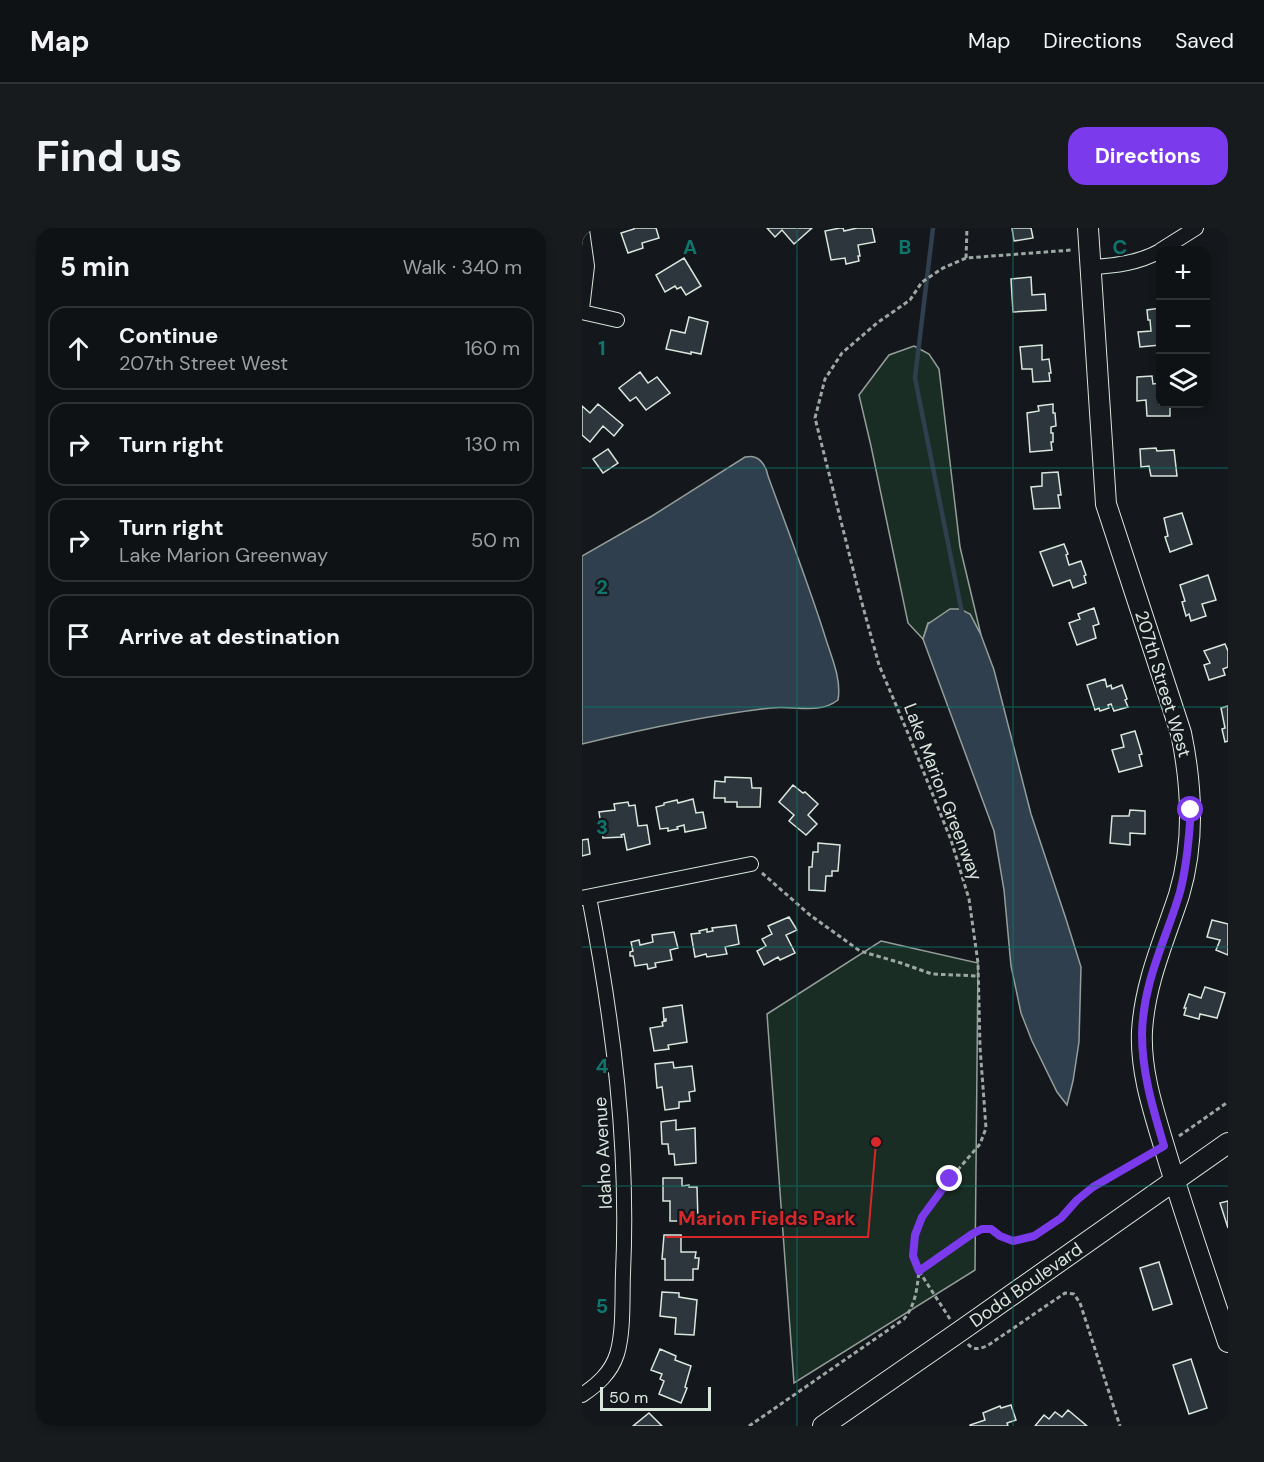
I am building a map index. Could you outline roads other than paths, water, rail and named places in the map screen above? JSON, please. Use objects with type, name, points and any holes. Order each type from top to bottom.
[{"type":"street","name":"207th Street West","points":[[1088,228],[1106,504],[1181,733],[1187,760],[1191,810],[1186,865],[1147,994],[1142,1034],[1145,1072],[1174,1180],[1228,1342]]},
{"type":"street","points":[[1169,246],[1196,228]]},
{"type":"street","points":[[582,230],[587,266],[582,310],[617,320]]},
{"type":"street","points":[[1090,258],[1128,264],[1156,253]]},
{"type":"street","points":[[585,897],[751,864]]},
{"type":"street","name":"Idaho Avenue","points":[[582,1395],[602,1379],[617,1354],[620,1339],[624,1213],[621,1112],[610,1012],[602,962],[585,897]]},
{"type":"street","name":"Dodd Boulevard","points":[[823,1426],[1228,1143]]},
{"type":"water","points":[[745,457],[757,458],[767,470],[832,658],[837,675],[838,700],[823,707],[779,707],[700,719],[582,744],[582,556],[652,516]]},
{"type":"water","points":[[950,609],[960,609],[970,614],[981,635],[994,670],[1031,814],[1081,967],[1079,1042],[1067,1105],[1057,1092],[1021,1013],[1011,966],[1004,890],[994,831],[923,639],[928,624]]},
{"type":"waterway","points":[[933,228],[915,378],[962,613]]},
{"type":"place","name":"Marion Fields Park","points":[[876,1142]]}]
